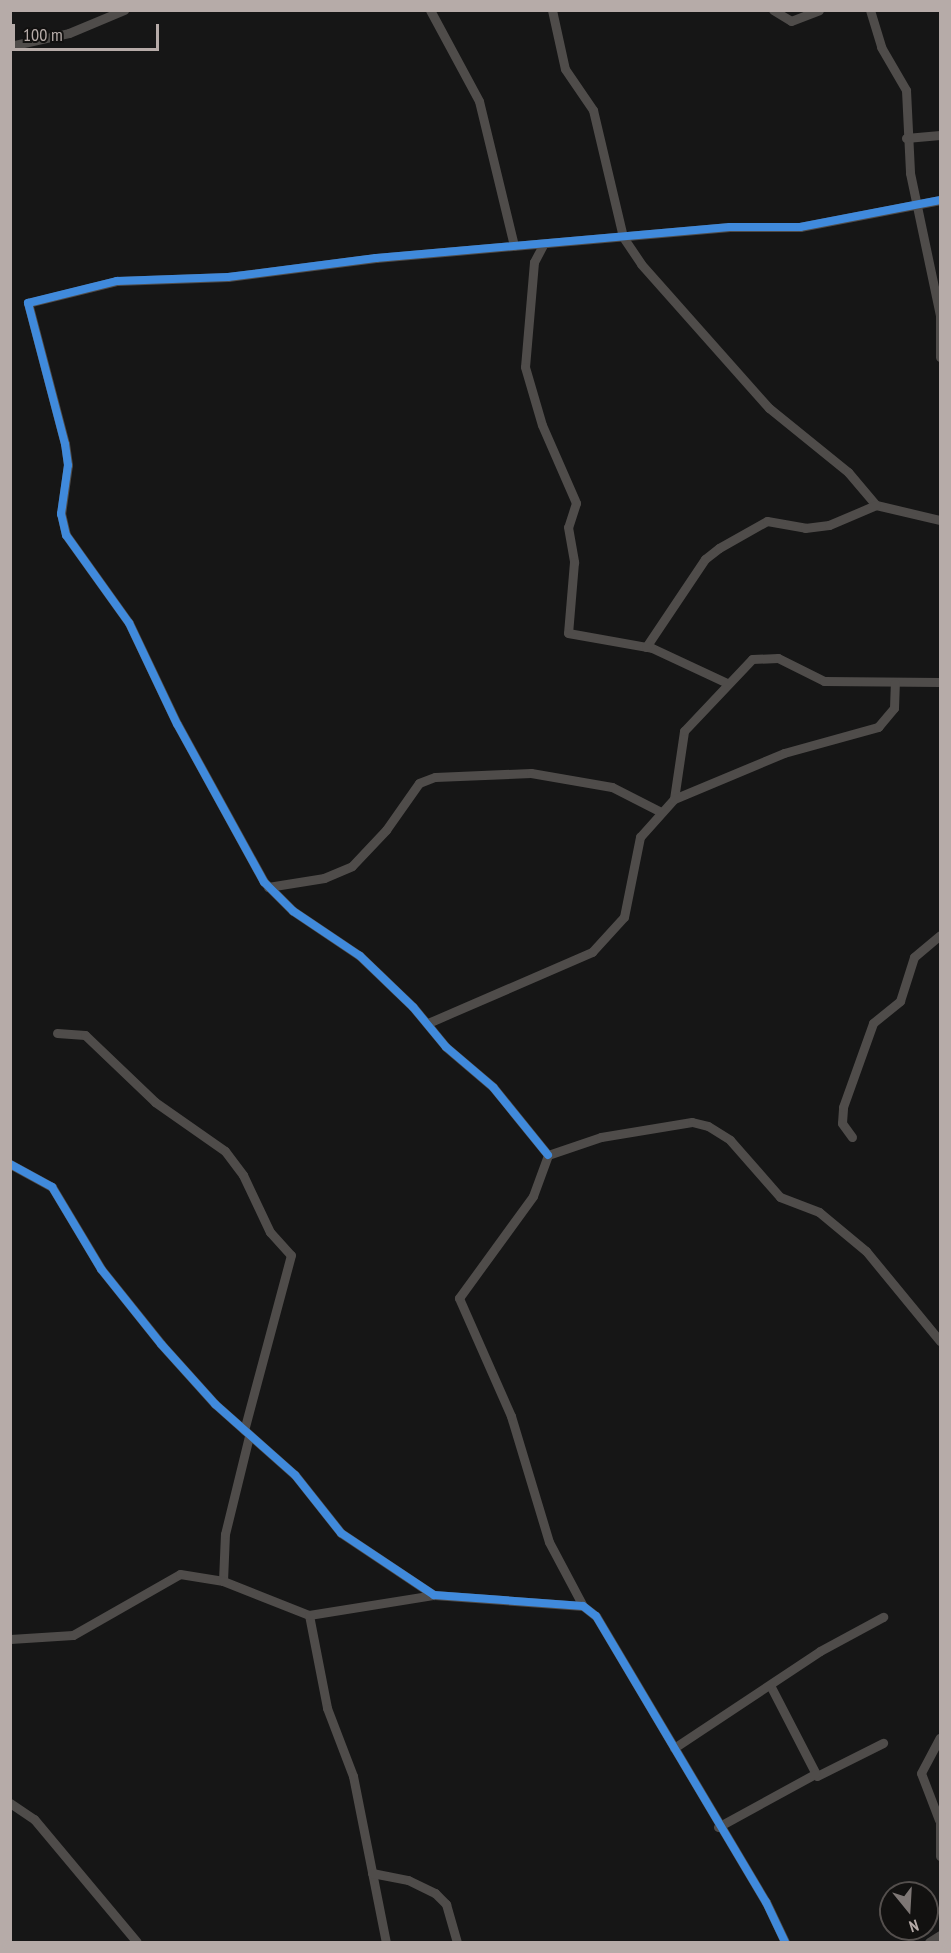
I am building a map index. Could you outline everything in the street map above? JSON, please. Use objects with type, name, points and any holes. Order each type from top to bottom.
[{"type":"street","points":[[10,46],[69,33],[124,10]]},
{"type":"street","points":[[430,10],[479,101],[514,246]]},
{"type":"street","points":[[552,10],[566,69],[592,110],[623,237],[693,319],[702,339],[791,429],[848,472],[876,505]]},
{"type":"street","points":[[773,10],[791,21],[819,10]]},
{"type":"street","points":[[870,10],[881,47],[904,85],[906,138],[915,206],[940,315],[940,357]]},
{"type":"street","points":[[906,138],[940,135]]},
{"type":"street","points":[[548,1155],[493,1087],[456,1057],[428,1023],[360,956],[268,887],[177,724],[129,623],[66,535],[61,514],[68,465],[65,444],[28,303],[117,281],[228,277],[514,246],[750,225],[800,227],[940,200]]},
{"type":"street","points":[[543,245],[534,262],[525,367],[542,425],[576,503],[568,527],[574,562],[566,628],[573,637],[646,647],[725,682]]},
{"type":"street","points":[[646,647],[705,559],[718,548],[767,521],[805,528],[829,525],[876,505],[940,520]]},
{"type":"street","points":[[674,799],[684,731],[725,682],[746,662],[768,656],[819,680],[940,682]]},
{"type":"street","points":[[428,1023],[603,944],[627,908],[640,837],[674,799],[783,753],[878,727],[894,708],[896,683]]},
{"type":"street","points":[[268,887],[324,879],[352,866],[386,830],[419,783],[443,776],[531,773],[612,787],[661,812]]},
{"type":"street","points":[[852,1137],[843,1123],[843,1107],[873,1023],[900,1001],[914,957],[940,935]]},
{"type":"street","points":[[57,1033],[85,1035],[113,1056],[146,1095],[225,1150],[243,1175],[270,1232],[291,1255],[247,1433],[225,1534],[223,1581]]},
{"type":"street","points":[[548,1155],[602,1137],[692,1122],[708,1126],[730,1140],[780,1197],[819,1212],[866,1251],[940,1341]]},
{"type":"street","points":[[548,1155],[533,1197],[459,1298],[511,1416],[549,1542],[583,1606],[596,1616],[785,1942]]},
{"type":"street","points":[[10,1164],[52,1187],[100,1269],[198,1386],[295,1475],[341,1533],[434,1595]]},
{"type":"street","points":[[10,1639],[74,1635],[180,1574],[223,1581],[309,1615],[434,1595],[583,1606]]},
{"type":"street","points":[[309,1615],[327,1708],[353,1776],[386,1942]]},
{"type":"street","points":[[674,1748],[770,1685],[883,1617]]},
{"type":"street","points":[[770,1685],[815,1774]]},
{"type":"street","points":[[940,1738],[931,1747],[921,1773],[940,1819],[940,1856]]},
{"type":"street","points":[[718,1827],[815,1774],[825,1776],[884,1743]]},
{"type":"street","points":[[10,1803],[34,1819],[138,1942]]},
{"type":"street","points":[[372,1873],[408,1880],[435,1893],[446,1904],[457,1942]]},
{"type":"street","points":[[929,1942],[940,1935]]},
{"type":"cycle path","points":[[548,1155],[493,1087],[446,1047],[413,1007],[360,956],[293,911],[264,882],[177,724],[129,623],[66,535],[61,514],[68,465],[65,444],[28,303],[117,281],[228,277],[376,258],[730,227],[800,227],[940,200]]},
{"type":"cycle path","points":[[10,1164],[52,1187],[101,1269],[161,1344],[215,1404],[295,1475],[341,1533],[434,1595],[583,1606],[596,1616],[766,1902],[785,1942]]}]
